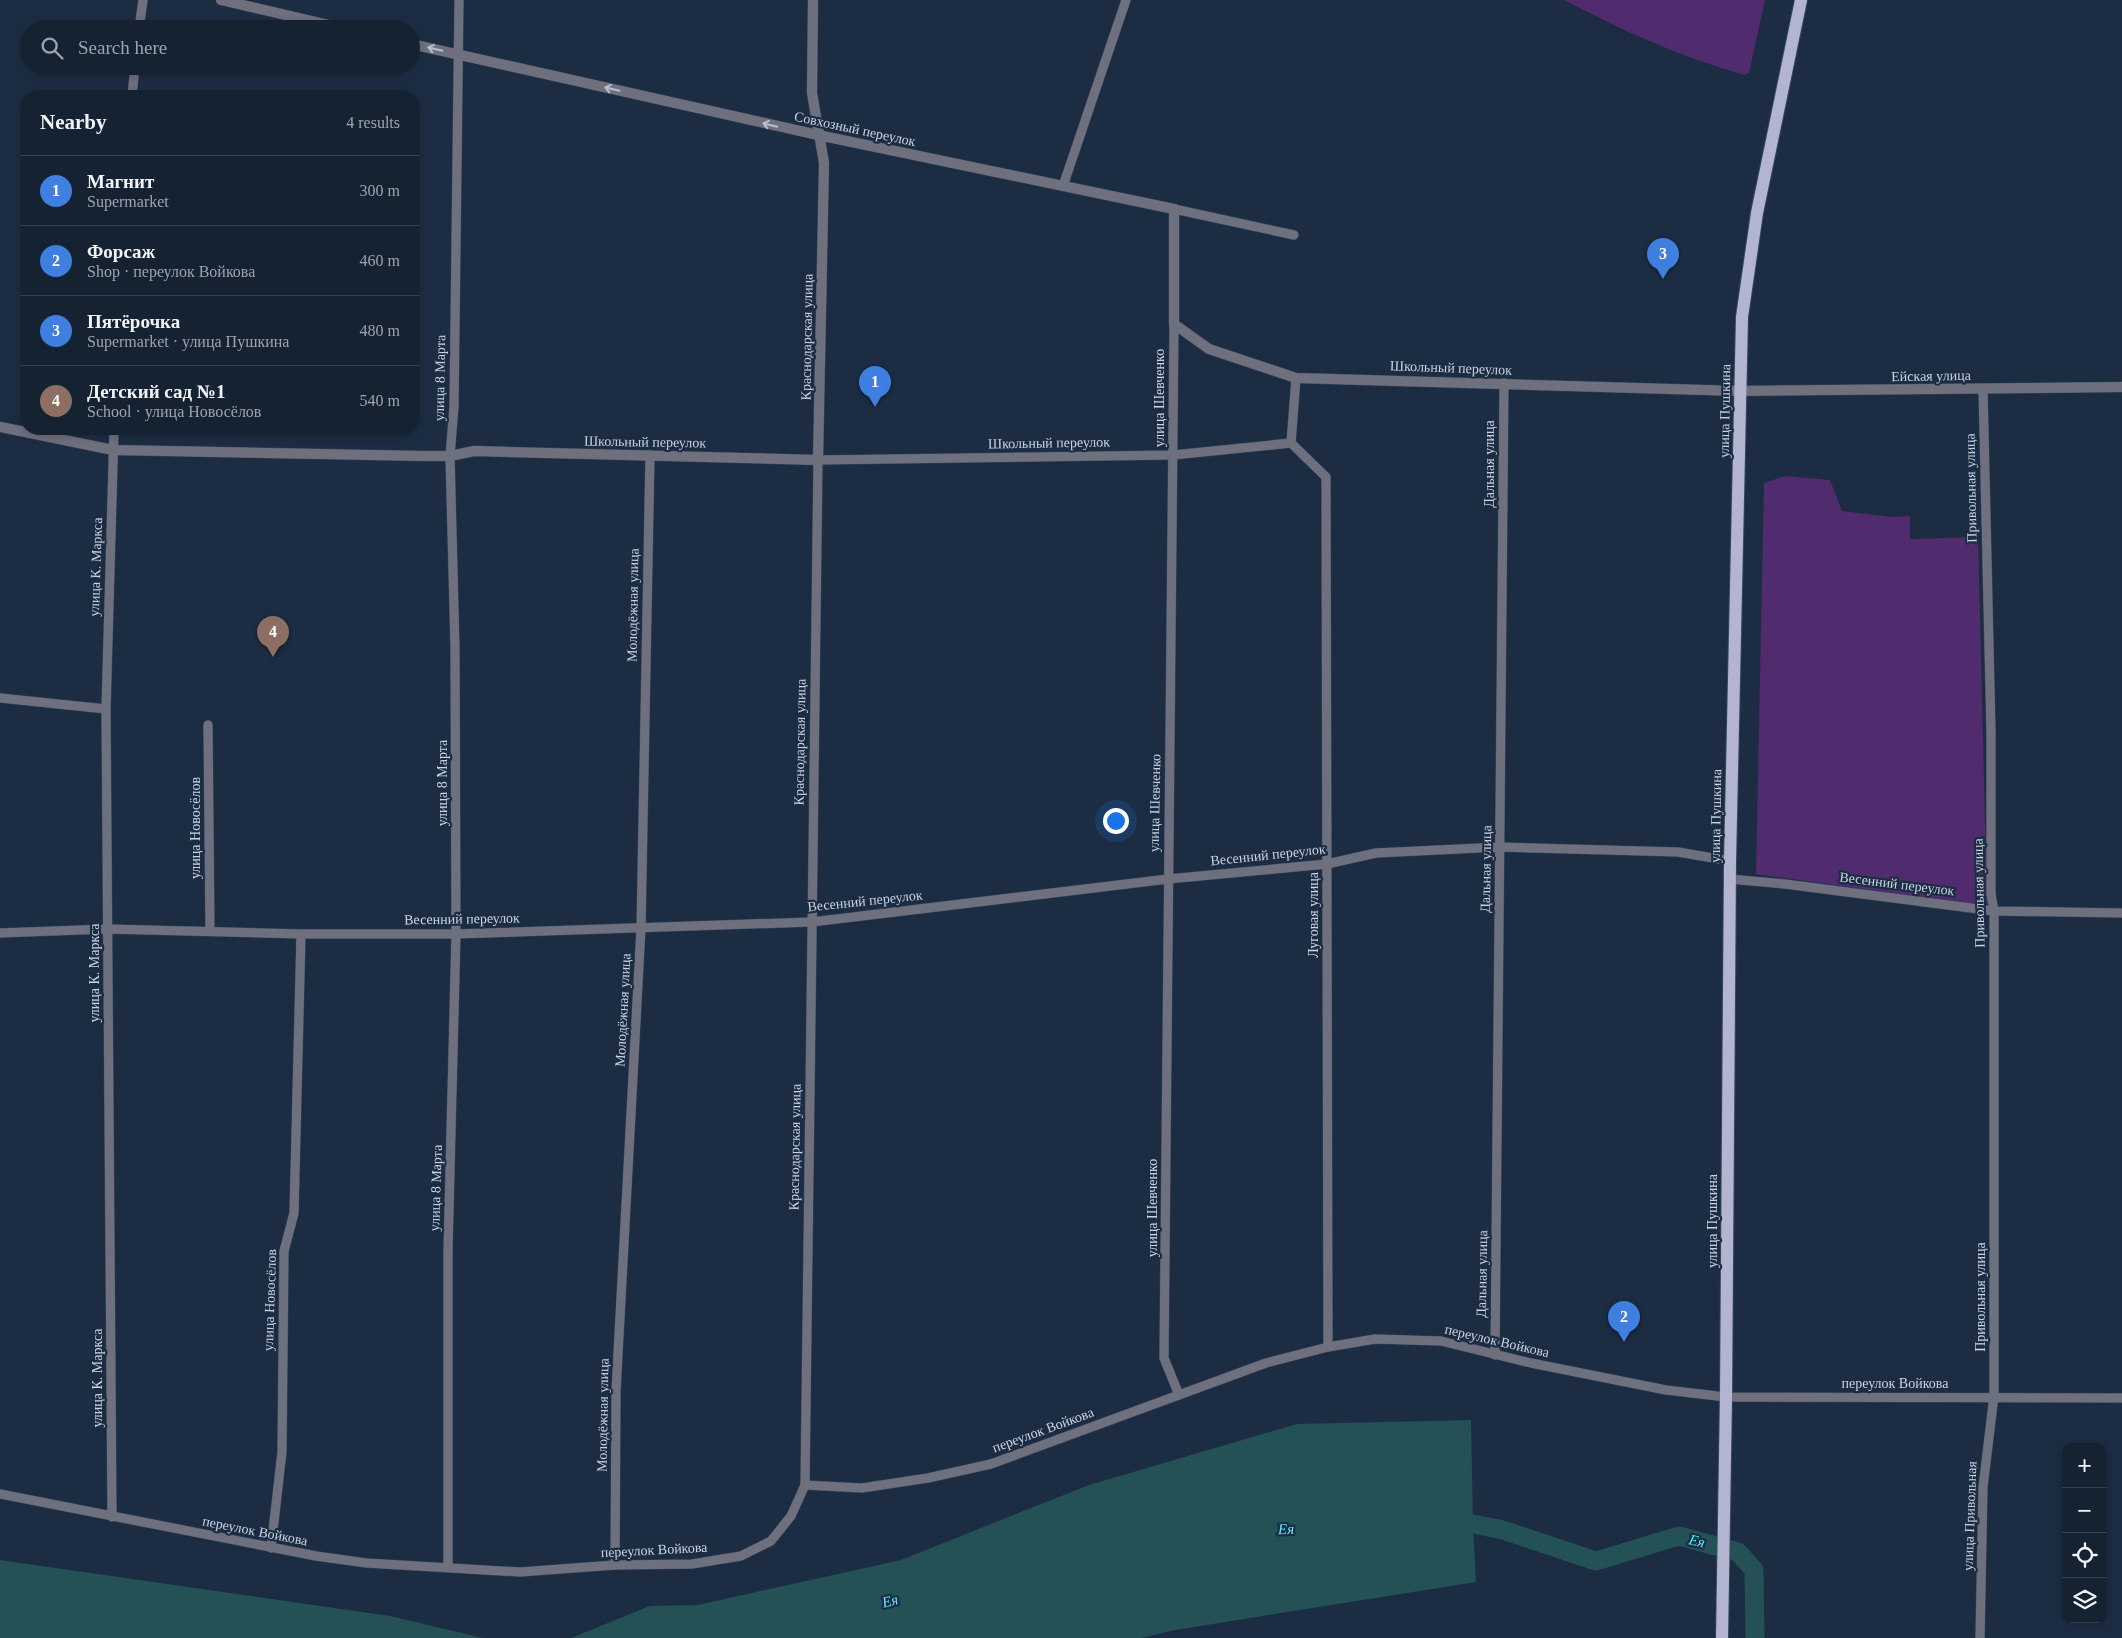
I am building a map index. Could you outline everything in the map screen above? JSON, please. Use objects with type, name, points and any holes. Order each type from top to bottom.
[{"type":"main road","name":"улица Пушкина","points":[[1722,1638],[1726,1398],[1729,879],[1742,317],[1748,263],[1780,92],[1801,0]]},
{"type":"street","points":[[221,0],[307,20]]},
{"type":"street","name":"улица 8 Марта","points":[[448,1567],[448,1250],[456,934],[455,656],[450,456],[454,407],[459,0]]},
{"type":"street","name":"Краснодарская улица","points":[[805,1485],[818,460],[824,164],[812,93],[813,0]]},
{"type":"street","points":[[1063,186],[1126,0]]},
{"type":"street","points":[[141,20],[142,3]]},
{"type":"street","name":"Совхозный переулок","points":[[420,46],[818,136],[1294,235]]},
{"type":"street","points":[[133,90],[135,75]]},
{"type":"street","name":"улица Шевченко","points":[[1174,209],[1164,1358],[1179,1395]]},
{"type":"street","name":"Школьный переулок","points":[[1174,324],[1209,349],[1296,378],[1740,391]]},
{"type":"street","points":[[1291,443],[1296,378]]},
{"type":"street","name":"Дальная улица","points":[[1494,1355],[1504,383]]},
{"type":"street","name":"Ейская улица","points":[[1740,391],[2122,387]]},
{"type":"street","name":"Привольная улица","points":[[1983,389],[1991,732],[1991,894],[1994,911],[1994,1396]]},
{"type":"street","name":"Школьный переулок","points":[[0,427],[20,431]]},
{"type":"street","name":"Школьный переулок","points":[[39,435],[113,450],[450,456],[474,451],[818,460],[1173,455],[1291,443]]},
{"type":"street","name":"улица К. Маркса","points":[[112,1517],[106,709],[114,435]]},
{"type":"street","name":"Луговая улица","points":[[1291,443],[1326,477],[1328,1347]]},
{"type":"street","name":"Молодёжная улица","points":[[615,1565],[616,1391],[641,928],[650,455]]},
{"type":"street","points":[[0,698],[106,709]]},
{"type":"street","name":"улица Новосёлов","points":[[208,725],[210,931]]},
{"type":"street","name":"Весенний переулок","points":[[0,933],[107,929],[301,934],[456,934],[812,922],[1168,879],[1327,864],[1376,853],[1500,847],[1678,852],[1730,861]]},
{"type":"street","name":"Весенний переулок","points":[[1729,879],[1785,884],[1994,911],[2122,913]]},
{"type":"street","name":"улица Новосёлов","points":[[271,1548],[282,1452],[284,1251],[294,1213],[301,934]]},
{"type":"street","name":"переулок Войкова","points":[[0,1494],[271,1548],[366,1563],[520,1572],[615,1565],[692,1564],[741,1556],[771,1541],[792,1516],[805,1485],[862,1488],[928,1478],[991,1464],[1266,1364],[1328,1347],[1375,1339],[1441,1340],[1494,1355],[1666,1390],[1726,1398],[1994,1396],[2122,1398]]},
{"type":"street","name":"улица Привольная","points":[[1980,1638],[1983,1487],[1994,1396]]},
{"type":"shaded area","points":[[1564,0],[1765,0],[1749,73],[1744,75],[1697,60],[1652,42]]},
{"type":"shaded area","points":[[1785,476],[1830,480],[1842,511],[1892,517],[1910,516],[1910,539],[1978,537],[1987,902],[1983,906],[1756,874],[1764,483]]},
{"type":"water","points":[[1471,1420],[1476,1582],[1175,1630],[1141,1638],[571,1638],[650,1606],[698,1605],[901,1560],[1089,1485],[1297,1424]]},
{"type":"water","points":[[0,1560],[390,1616],[483,1638],[0,1638]]},
{"type":"waterway","name":"Ея","points":[[1448,1525],[1473,1524],[1503,1530],[1596,1561],[1679,1536],[1738,1552],[1754,1570],[1755,1638]]},
{"type":"place","name":"Пятёрочка","points":[[1663,279]]},
{"type":"place","name":"Магнит","points":[[875,407]]},
{"type":"place","name":"Детский сад №1","points":[[273,657]]},
{"type":"place","name":"Форсаж","points":[[1624,1342]]}]
